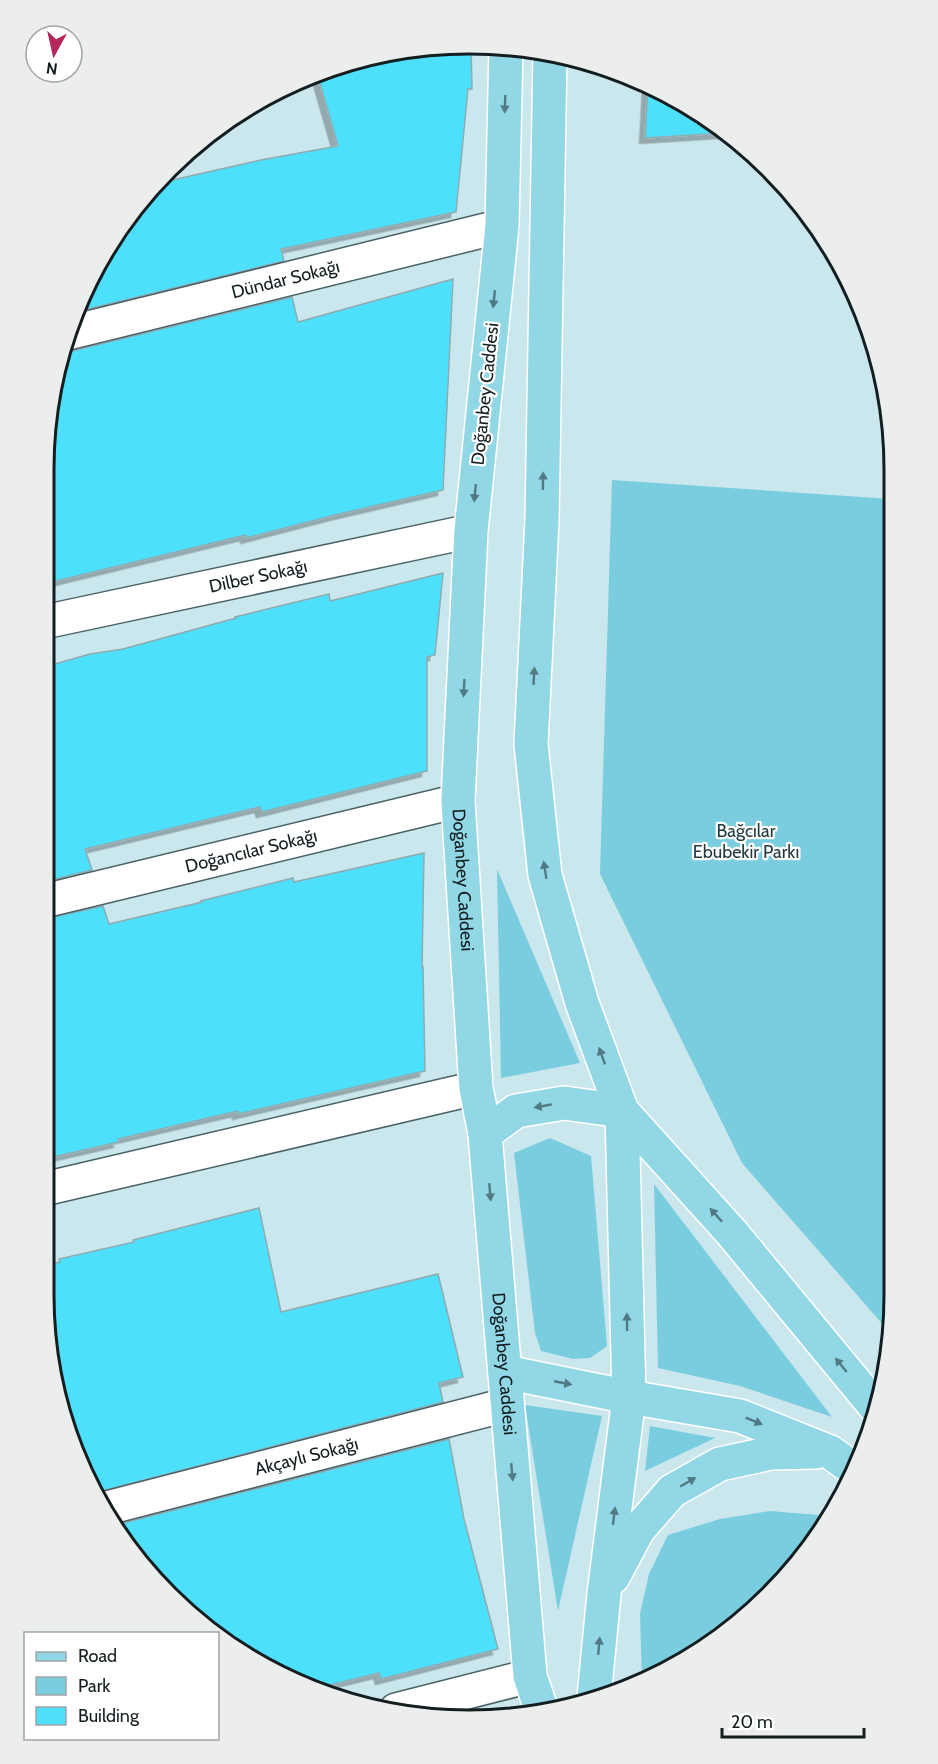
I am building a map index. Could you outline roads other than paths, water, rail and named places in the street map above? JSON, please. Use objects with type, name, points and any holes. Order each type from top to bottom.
[{"type":"main road","name":"Doğanbey Caddesi","points":[[506,56],[502,226],[471,531],[458,801],[476,1088],[484,1134],[530,1676],[539,1704]]},
{"type":"main road","points":[[550,62],[542,520],[531,744],[545,875],[582,1004],[622,1111],[629,1397],[604,1594],[595,1690]]},
{"type":"main road","points":[[484,1134],[516,1111],[564,1103],[622,1111],[732,1233],[870,1401]]},
{"type":"main road","points":[[505,1372],[740,1416],[843,1461]]},
{"type":"main road","points":[[604,1594],[639,1530],[672,1491],[720,1464],[771,1454],[843,1461]]},
{"type":"street","name":"Dündar Sokağı","points":[[78,331],[502,226]]},
{"type":"street","name":"Dilber Sokağı","points":[[54,620],[471,531]]},
{"type":"street","name":"Doğancılar Sokağı","points":[[54,899],[458,801]]},
{"type":"street","points":[[54,1187],[476,1088]]},
{"type":"street","name":"Akçaylı Sokağı","points":[[113,1507],[506,1405]]},
{"type":"street","points":[[413,1706],[530,1676]]},
{"type":"park label","name":"Bağcılar Ebubekir Parkı","points":[[746,841]]}]
